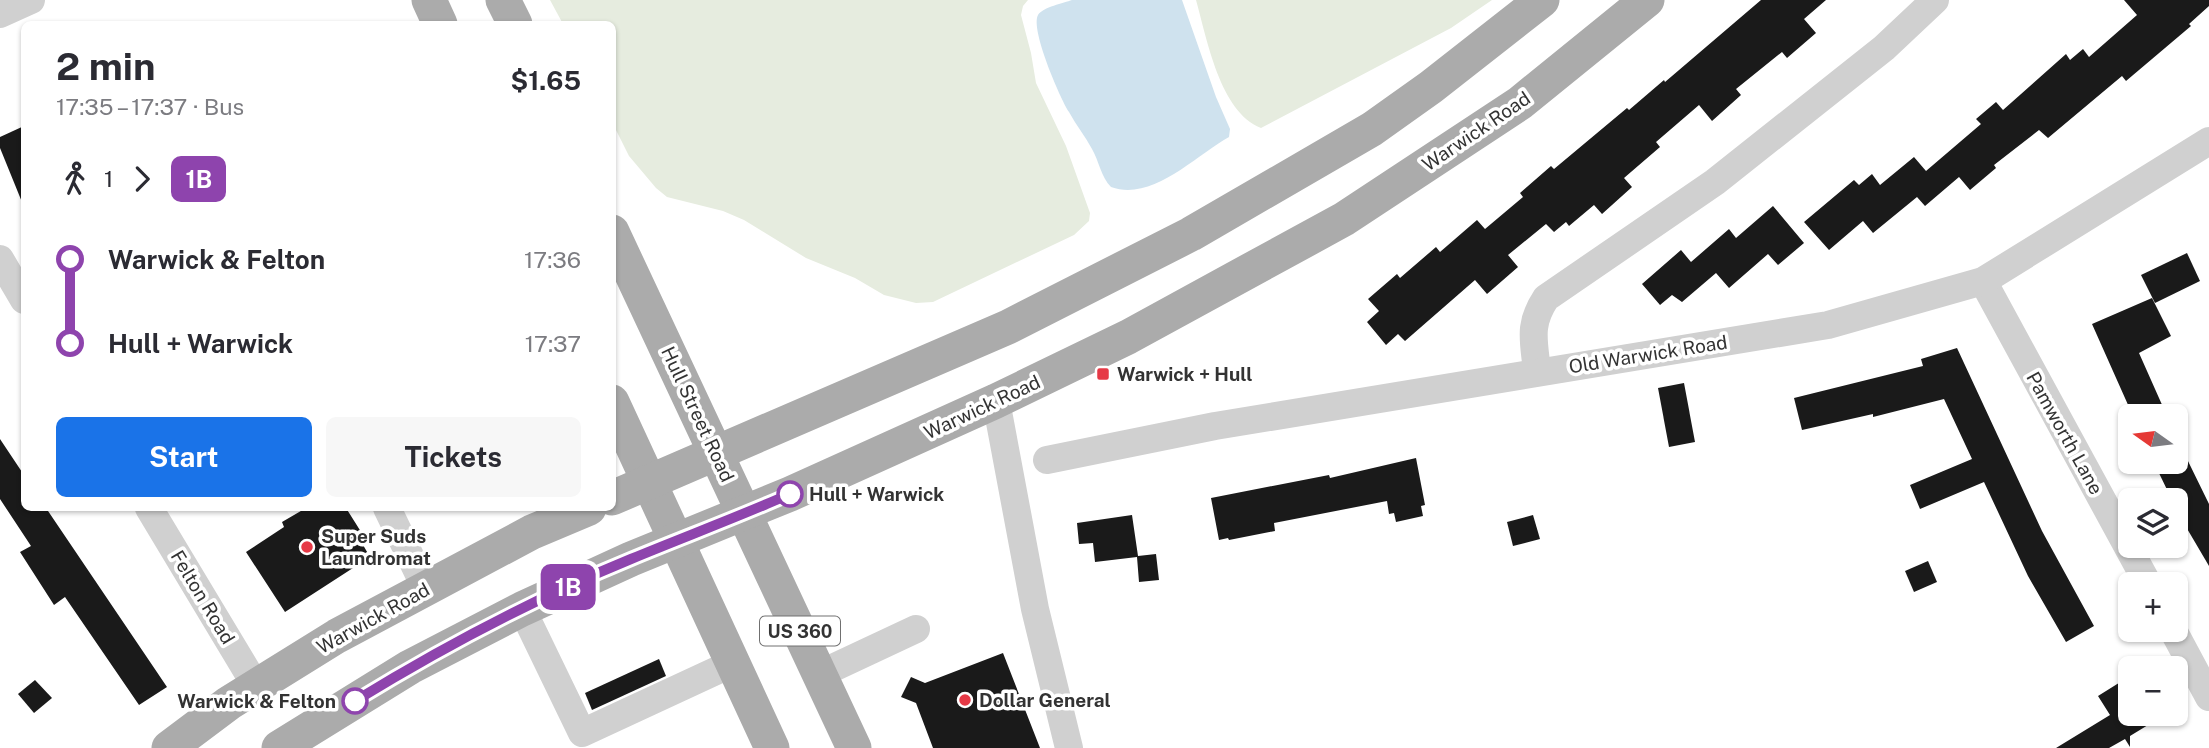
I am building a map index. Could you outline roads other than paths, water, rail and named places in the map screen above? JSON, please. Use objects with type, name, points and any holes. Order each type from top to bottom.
[{"type":"main road","points":[[429,0],[439,21]]},
{"type":"main road","points":[[503,0],[514,21]]},
{"type":"main road","points":[[616,496],[1008,327],[1191,234],[1372,129],[1431,87],[1542,0]]},
{"type":"main road","name":"Warwick Road","points":[[279,748],[410,667],[522,609],[620,564],[746,514],[996,401],[1128,337],[1344,219],[1520,103],[1647,0]]},
{"type":"main road","name":"Hull Street Road","points":[[616,240],[854,748]]},
{"type":"main road","points":[[616,410],[772,748]]},
{"type":"main road","name":"Warwick Road","points":[[169,748],[256,686],[337,636],[532,531],[582,511]]},
{"type":"street","points":[[0,14],[31,0]]},
{"type":"street","points":[[1537,371],[1533,325],[1546,298],[1715,181],[1884,48],[1935,0]]},
{"type":"street","name":"Old Warwick Road","points":[[1047,460],[1215,426],[1828,325],[1983,281],[2209,141]]},
{"type":"street","points":[[0,259],[21,294]]},
{"type":"street","name":"Pamworth Lane","points":[[1983,281],[2141,572]]},
{"type":"street","points":[[996,401],[1035,608],[1069,748]]},
{"type":"street","name":"Felton Road","points":[[151,511],[256,686]]},
{"type":"street","points":[[388,511],[426,589]]},
{"type":"street","points":[[522,609],[582,733],[733,663]]},
{"type":"street","points":[[820,674],[916,629]]},
{"type":"street","points":[[2180,642],[2209,696]]},
{"type":"water","points":[[1072,0],[1182,0],[1230,129],[1229,137],[1157,183],[1126,190],[1111,187],[1059,93],[1038,34],[1038,15],[1041,12]]},
{"type":"place","name":"Warwick + Hull","points":[[1103,374]]},
{"type":"place","name":"Hull + Warwick","points":[[790,494]]},
{"type":"place","name":"Super Suds Laundromat","points":[[307,547]]},
{"type":"place","name":"Dollar General","points":[[965,700]]},
{"type":"place","name":"Warwick & Felton","points":[[355,701]]}]
